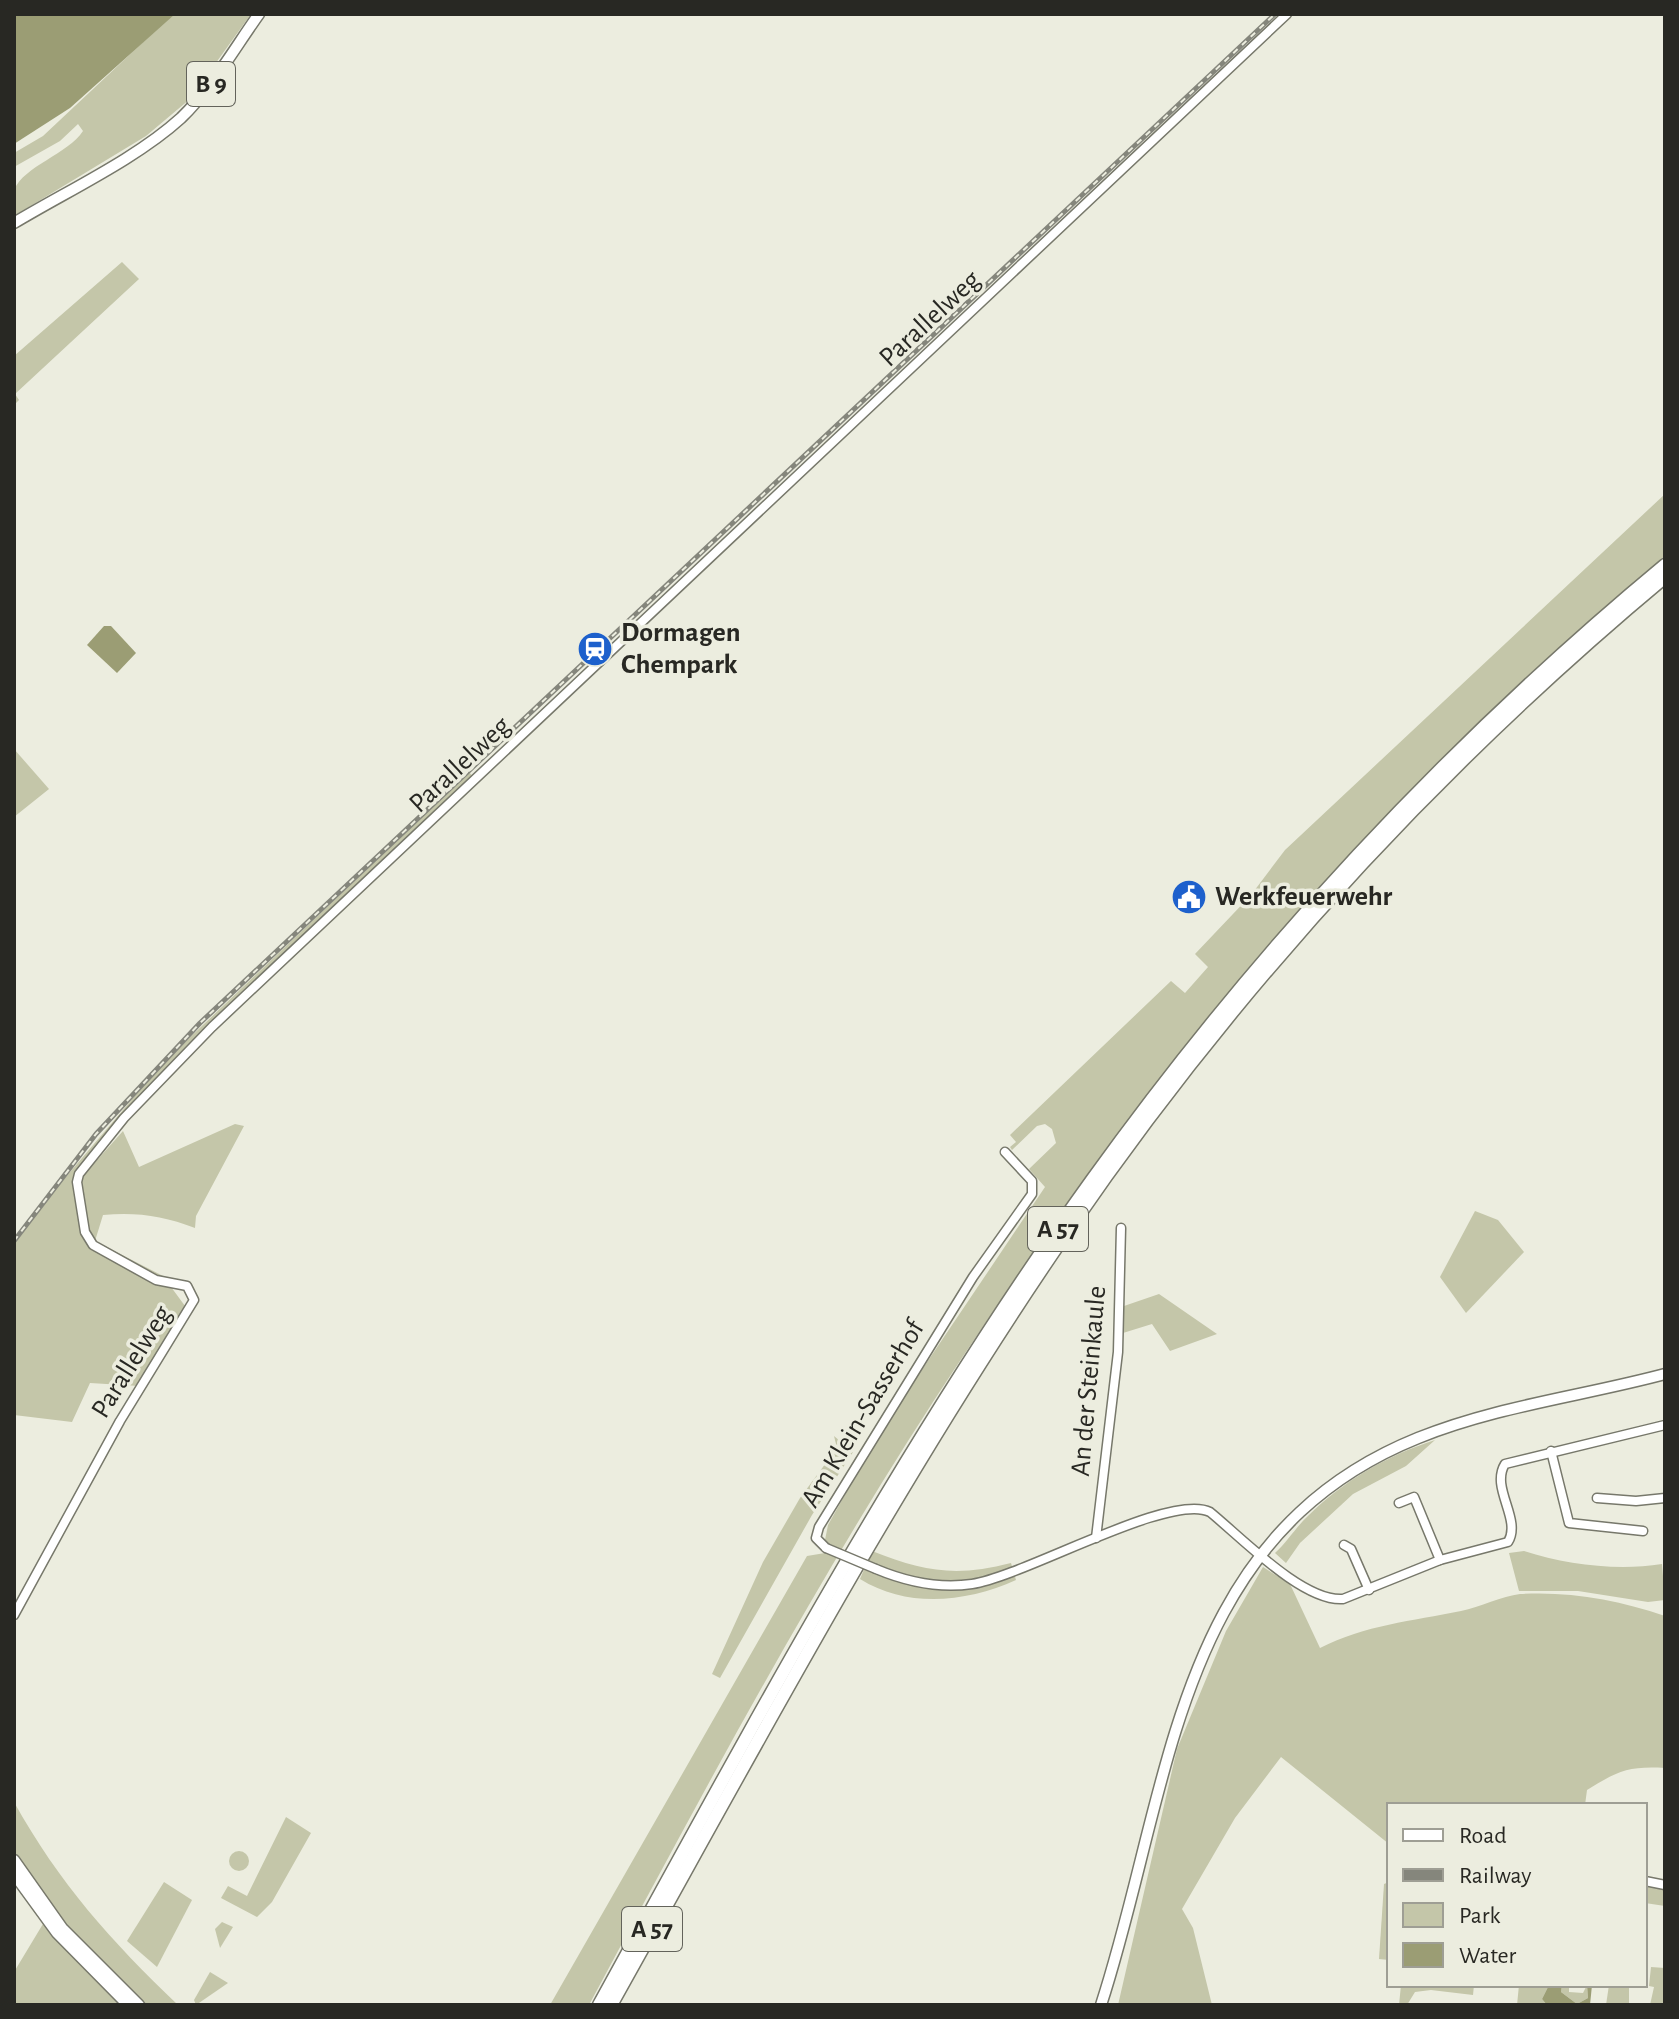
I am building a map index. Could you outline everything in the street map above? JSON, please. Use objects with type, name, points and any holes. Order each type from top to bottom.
[{"type":"highway","name":"A 57","points":[[599,2005],[867,1531],[1027,1274],[1136,1120],[1269,953],[1383,827],[1532,681],[1665,565]]},
{"type":"highway","name":"A 57","points":[[611,2005],[906,1485],[1037,1277],[1143,1126],[1279,957],[1389,835],[1537,689],[1665,577]]},
{"type":"main road","name":"B 9","points":[[14,223],[149,141],[179,119],[203,93],[259,14]]},
{"type":"main road","points":[[1101,2005],[1187,1693],[1221,1613],[1262,1553],[1320,1496],[1358,1468],[1403,1444],[1479,1418],[1665,1374]]},
{"type":"main road","points":[[14,1860],[62,1928],[139,2005]]},
{"type":"main road","points":[[14,1874],[57,1933],[128,2005]]},
{"type":"street","name":"Parallelweg","points":[[14,1615],[120,1421],[194,1300],[187,1286],[156,1280],[93,1245],[86,1238],[78,1190],[79,1174],[106,1140],[190,1048],[1287,14]]},
{"type":"street","name":"Am Klein-Sasserhof","points":[[1005,1152],[1032,1181],[1032,1194],[965,1290],[819,1527],[816,1538],[826,1548],[916,1583],[971,1584],[1007,1574],[1179,1509],[1197,1507],[1210,1512],[1262,1553]]},
{"type":"street","name":"An der Steinkaule","points":[[1096,1538],[1118,1352],[1121,1228]]},
{"type":"street","points":[[1262,1553],[1318,1597],[1343,1599],[1440,1560],[1508,1542],[1513,1532],[1502,1468],[1511,1462],[1665,1425]]},
{"type":"street","points":[[1551,1451],[1569,1523],[1643,1531]]},
{"type":"street","points":[[1399,1503],[1417,1496],[1440,1560]]},
{"type":"street","points":[[1597,1498],[1636,1501],[1665,1498]]},
{"type":"street","points":[[1344,1545],[1351,1549],[1369,1590]]},
{"type":"green space","points":[[173,14],[251,14],[190,99],[146,136],[14,216],[13,193],[19,182],[67,147],[83,131],[78,124],[60,141],[14,167],[14,153],[43,136]]},
{"type":"green space","points":[[122,262],[139,279],[15,394],[19,400],[14,405],[14,356]]},
{"type":"green space","points":[[1665,494],[1665,558],[1554,654],[1448,755],[1348,860],[1252,969],[1160,1082],[1072,1199],[988,1319],[865,1510],[744,1720],[589,2005],[550,2005],[807,1556],[837,1551],[825,1540],[828,1525],[880,1432],[1045,1187],[1029,1169],[1056,1143],[1052,1129],[1045,1124],[1037,1126],[1012,1150],[1010,1147],[1016,1142],[1010,1135],[1171,981],[1185,993],[1208,967],[1195,954],[1251,895],[1285,850]]},
{"type":"green space","points":[[14,749],[49,789],[14,817]]},
{"type":"green space","points":[[469,772],[474,778],[122,1116],[74,1186],[123,1131],[139,1167],[235,1124],[244,1126],[196,1216],[195,1228],[150,1216],[103,1215],[95,1241],[163,1276],[185,1306],[139,1386],[90,1383],[72,1422],[14,1415],[14,1244],[36,1212],[163,1063]]},
{"type":"green space","points":[[1475,1211],[1498,1220],[1524,1252],[1466,1313],[1440,1277]]},
{"type":"green space","points":[[1159,1294],[1217,1334],[1170,1351],[1152,1324],[1123,1333],[1124,1306]]},
{"type":"green space","points":[[834,1436],[853,1452],[812,1515],[720,1678],[712,1674],[763,1562],[800,1498],[837,1448]]},
{"type":"green space","points":[[1435,1440],[1406,1466],[1353,1494],[1300,1543],[1286,1563],[1275,1553],[1308,1516],[1351,1481],[1383,1461]]},
{"type":"green space","points":[[872,1551],[908,1564],[941,1570],[974,1570],[1011,1563],[1016,1580],[958,1597],[938,1599],[898,1595],[860,1579]]},
{"type":"green space","points":[[1524,1551],[1593,1565],[1628,1567],[1662,1564],[1665,1600],[1648,1602],[1578,1591],[1519,1591],[1509,1553]]},
{"type":"green space","points":[[1263,1567],[1290,1584],[1320,1648],[1371,1629],[1461,1611],[1520,1594],[1557,1594],[1630,1605],[1665,1616],[1665,1768],[1632,1769],[1616,1774],[1587,1790],[1585,1803],[1387,1803],[1387,1842],[1281,1757],[1235,1818],[1182,1909],[1193,1928],[1212,2005],[1118,2005],[1177,1749],[1226,1631]]},
{"type":"green space","points":[[14,1802],[49,1859],[88,1910],[130,1958],[178,2005],[14,2005],[14,1972],[52,1909],[14,1851]]},
{"type":"green space","points":[[286,1817],[311,1833],[272,1902],[257,1917],[221,1898],[228,1886],[247,1896]]},
{"type":"green space","points":[[239,1851],[246,1854],[249,1861],[246,1868],[239,1871],[232,1868],[229,1861],[232,1854]]},
{"type":"green space","points":[[164,1882],[192,1900],[157,1967],[127,1941]]},
{"type":"green space","points":[[1387,1883],[1387,1960],[1379,1959],[1384,1884]]},
{"type":"green space","points":[[1647,1884],[1665,1888],[1665,1906],[1647,1903]]},
{"type":"green space","points":[[222,1922],[233,1927],[220,1948],[215,1929]]},
{"type":"green space","points":[[1651,1967],[1665,1968],[1665,2005],[1650,2005],[1654,1987],[1649,1986]]},
{"type":"green space","points":[[210,1972],[228,1983],[196,2005],[194,2000]]},
{"type":"green space","points":[[1401,1987],[1474,1987],[1473,1995],[1431,1990],[1415,1992],[1407,2005],[1399,2005]]},
{"type":"green space","points":[[1519,1987],[1548,1987],[1542,1999],[1547,2005],[1517,2005]]},
{"type":"green space","points":[[1562,1987],[1569,1987],[1569,1992],[1583,1993],[1587,1987],[1588,1998],[1577,2004],[1561,1992]]},
{"type":"green space","points":[[1609,1987],[1629,1987],[1629,2005],[1606,2005]]},
{"type":"water","points":[[14,14],[175,14],[70,108],[14,144]]},
{"type":"water","points":[[104,626],[111,626],[136,653],[117,673],[87,645]]},
{"type":"water","points":[[1548,1987],[1562,1987],[1561,1992],[1577,2004],[1588,1998],[1587,1987],[1592,1987],[1590,2005],[1547,2005],[1542,1999]]},
{"type":"railway","points":[[14,1241],[96,1134],[200,1023],[1275,14]]},
{"type":"place","name":"Dormagen Chempark","points":[[595,649]]},
{"type":"place","name":"Werkfeuerwehr","points":[[1189,897]]}]
